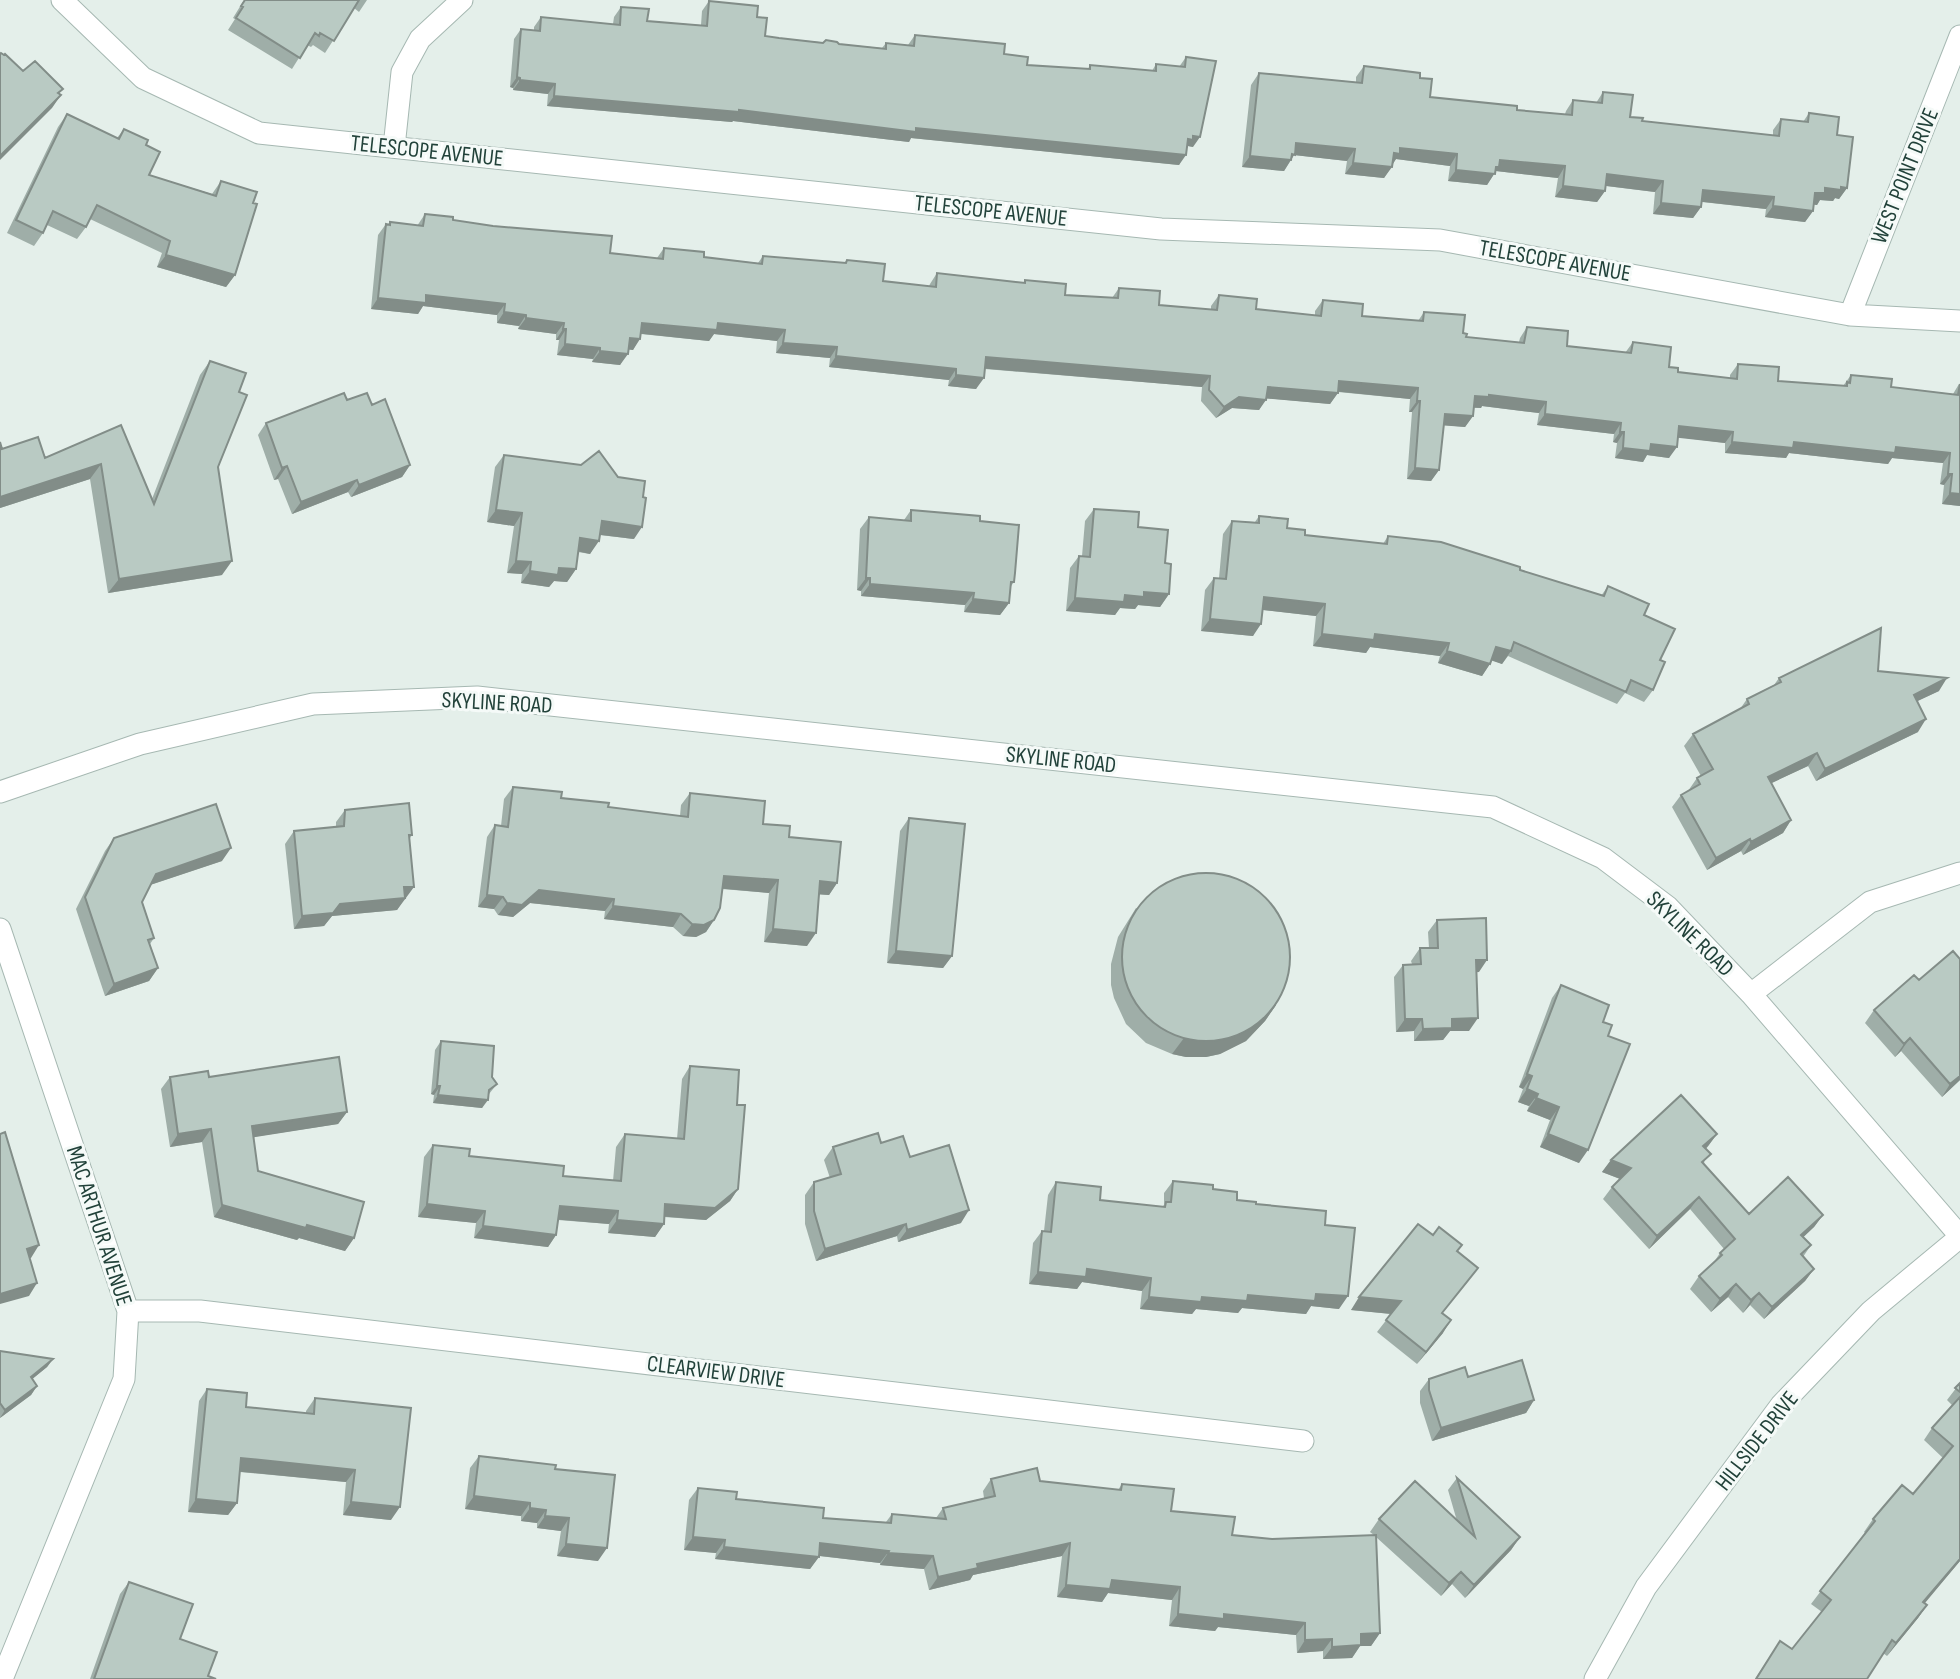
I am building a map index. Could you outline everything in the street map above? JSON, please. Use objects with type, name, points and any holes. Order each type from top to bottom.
[{"type":"street","name":"TELESCOPE AVENUE","points":[[62,0],[143,78],[259,133],[1161,229],[1440,240],[1850,315],[1960,321]]},
{"type":"street","points":[[394,147],[402,72],[420,39],[462,0]]},
{"type":"street","name":"WEST POINT DRIVE","points":[[1850,315],[1960,36]]},
{"type":"street","name":"SKYLINE ROAD","points":[[0,792],[140,744],[313,704],[478,697],[1493,807],[1603,858],[1668,907],[1751,994],[1960,1236]]},
{"type":"street","points":[[1751,994],[1870,902],[1960,873]]},
{"type":"street","name":"MAC ARTHUR AVENUE","points":[[0,929],[128,1311],[124,1379],[2,1679]]},
{"type":"street","name":"HILLSIDE DRIVE","points":[[1595,1679],[1646,1587],[1781,1405],[1871,1311],[1960,1236]]},
{"type":"street","name":"CLEARVIEW DRIVE","points":[[128,1311],[200,1311],[1303,1441]]},
{"type":"building","points":[[245,0],[359,0],[334,41],[315,33],[300,58],[236,18]]},
{"type":"building","points":[[709,1],[758,6],[757,17],[767,18],[765,36],[779,38],[823,43],[826,40],[886,49],[886,43],[914,46],[915,35],[1005,44],[1004,54],[1028,57],[1027,65],[1090,69],[1090,65],[1156,71],[1156,64],[1185,67],[1186,57],[1216,61],[1200,137],[1193,136],[1193,140],[1188,139],[1186,155],[916,128],[916,132],[739,110],[554,96],[555,84],[520,80],[517,77],[521,29],[540,31],[541,17],[620,25],[621,7],[649,9],[647,21],[707,26]]},
{"type":"building","points":[[0,54],[23,71],[35,61],[63,89],[58,93],[61,95],[0,156]]},
{"type":"building","points":[[1364,66],[1420,73],[1420,78],[1432,79],[1430,97],[1517,106],[1517,110],[1572,115],[1573,100],[1602,103],[1603,92],[1633,95],[1630,117],[1643,118],[1642,121],[1779,136],[1781,119],[1808,122],[1809,113],[1839,117],[1837,135],[1853,137],[1847,188],[1825,188],[1825,193],[1815,193],[1813,211],[1773,206],[1774,197],[1703,190],[1701,207],[1661,203],[1663,181],[1607,174],[1605,191],[1563,186],[1565,166],[1500,160],[1495,174],[1456,170],[1457,154],[1400,148],[1400,154],[1394,153],[1392,167],[1353,163],[1355,149],[1296,143],[1295,155],[1292,154],[1291,160],[1250,156],[1259,73],[1362,83]]},
{"type":"building","points":[[67,114],[119,139],[124,129],[148,140],[146,145],[160,152],[149,175],[216,196],[221,181],[257,192],[253,203],[257,204],[235,275],[166,255],[170,241],[97,205],[86,227],[53,211],[43,233],[16,220]]},
{"type":"building","points":[[425,214],[493,226],[612,236],[610,253],[663,259],[664,248],[704,252],[704,257],[762,264],[763,256],[885,264],[883,281],[936,287],[937,273],[1025,283],[1025,280],[1066,284],[1065,295],[1118,298],[1119,288],[1160,291],[1159,305],[1217,310],[1219,295],[1257,299],[1256,309],[1321,316],[1323,300],[1363,304],[1362,316],[1423,321],[1424,312],[1465,315],[1463,333],[1467,334],[1466,337],[1524,343],[1527,327],[1568,331],[1567,346],[1631,353],[1633,342],[1671,347],[1669,367],[1678,368],[1678,372],[1737,379],[1738,364],[1779,367],[1778,381],[1847,386],[1851,375],[1892,379],[1891,387],[1958,395],[1960,384],[1960,494],[1950,493],[1950,453],[1896,447],[1895,453],[1794,442],[1793,448],[1732,442],[1733,432],[1679,426],[1677,447],[1651,444],[1650,451],[1623,448],[1624,432],[1620,432],[1621,423],[1545,414],[1546,402],[1489,395],[1475,396],[1473,416],[1445,414],[1439,470],[1415,468],[1420,401],[1417,401],[1418,388],[1339,381],[1338,393],[1268,387],[1266,400],[1239,397],[1224,407],[1209,390],[1210,376],[986,357],[984,378],[956,375],[956,369],[836,356],[837,347],[783,343],[785,330],[718,323],[717,330],[642,323],[640,339],[630,338],[628,354],[600,351],[600,348],[565,344],[564,323],[504,312],[505,304],[426,295],[426,303],[378,298],[386,224],[390,225],[390,222],[423,226]]},
{"type":"building","points":[[210,361],[246,373],[239,392],[247,395],[218,467],[232,561],[119,579],[101,464],[0,497],[0,442],[2,449],[38,437],[45,458],[121,425],[154,504]]},
{"type":"building","points":[[344,393],[347,400],[367,393],[372,405],[385,399],[410,465],[359,485],[357,480],[301,502],[287,466],[282,468],[266,423]]},
{"type":"building","points":[[599,451],[618,477],[645,481],[643,497],[646,498],[642,527],[602,521],[599,541],[580,538],[576,569],[559,568],[558,575],[530,571],[531,562],[516,561],[522,513],[496,510],[504,455],[581,465]]},
{"type":"building","points":[[1094,509],[1139,512],[1138,527],[1168,530],[1165,563],[1171,564],[1169,594],[1144,592],[1144,597],[1125,595],[1124,602],[1075,598],[1079,556],[1090,557]]},
{"type":"building","points":[[911,510],[980,516],[980,521],[1019,525],[1014,582],[1011,582],[1009,603],[973,599],[974,593],[870,584],[870,578],[866,578],[869,517],[911,521]]},
{"type":"building","points":[[1259,516],[1288,519],[1287,528],[1305,530],[1305,535],[1387,544],[1388,536],[1441,542],[1604,596],[1608,586],[1649,604],[1644,615],[1675,629],[1660,660],[1665,662],[1653,690],[1631,680],[1626,692],[1514,642],[1511,651],[1496,647],[1490,664],[1447,651],[1449,643],[1375,634],[1374,640],[1322,634],[1325,604],[1264,597],[1261,624],[1210,619],[1214,578],[1226,579],[1232,521],[1259,523]]},
{"type":"building","points":[[1881,628],[1878,671],[1947,678],[1914,695],[1926,719],[1825,769],[1817,753],[1768,777],[1791,820],[1716,858],[1681,795],[1700,784],[1697,778],[1713,769],[1693,734],[1749,704],[1747,699],[1781,682],[1779,678]]},
{"type":"building","points":[[513,787],[562,792],[561,798],[609,803],[608,807],[688,817],[690,793],[765,801],[763,824],[790,826],[789,837],[841,842],[837,883],[820,881],[816,933],[773,929],[778,880],[724,876],[720,908],[714,920],[704,925],[692,924],[681,914],[613,906],[614,899],[539,890],[522,905],[507,903],[503,897],[487,895],[495,825],[508,827]]},
{"type":"building","points":[[409,803],[414,887],[404,887],[405,898],[340,904],[333,913],[302,916],[294,831],[344,826],[345,810]]},
{"type":"building","points":[[216,804],[231,848],[156,874],[142,902],[154,938],[148,940],[158,968],[114,984],[85,897],[114,838]]},
{"type":"building","points":[[909,818],[965,824],[952,956],[896,951]]},
{"type":"building","points":[[1206,873],[1238,879],[1266,897],[1284,925],[1290,957],[1284,989],[1266,1017],[1238,1035],[1206,1041],[1174,1035],[1146,1017],[1128,989],[1122,957],[1128,925],[1146,897],[1174,879]]},
{"type":"building","points":[[1486,918],[1487,960],[1476,960],[1478,1018],[1452,1019],[1452,1028],[1423,1029],[1422,1019],[1405,1019],[1403,965],[1421,964],[1420,948],[1438,948],[1437,920]]},
{"type":"building","points":[[1953,951],[1960,959],[1960,1076],[1950,1084],[1910,1038],[1904,1044],[1874,1010],[1914,975],[1919,980]]},
{"type":"building","points":[[1561,985],[1609,1005],[1603,1022],[1612,1025],[1608,1036],[1630,1044],[1588,1150],[1548,1134],[1559,1107],[1536,1098],[1538,1094],[1527,1089],[1532,1076],[1527,1074]]},
{"type":"building","points":[[441,1041],[494,1046],[492,1077],[497,1084],[489,1090],[488,1100],[438,1095]]},
{"type":"building","points":[[339,1057],[347,1112],[252,1126],[258,1171],[364,1202],[354,1238],[222,1205],[211,1129],[178,1134],[170,1077],[208,1071],[209,1077]]},
{"type":"building","points":[[690,1066],[739,1070],[737,1105],[745,1105],[738,1189],[715,1208],[665,1204],[664,1224],[617,1220],[618,1211],[560,1206],[556,1235],[483,1226],[485,1211],[427,1204],[433,1145],[470,1149],[469,1156],[564,1166],[563,1176],[621,1181],[625,1134],[684,1139]]},
{"type":"building","points":[[1681,1095],[1717,1134],[1703,1146],[1711,1154],[1702,1162],[1749,1214],[1788,1177],[1823,1215],[1801,1235],[1811,1245],[1801,1254],[1814,1269],[1772,1307],[1759,1293],[1751,1300],[1736,1284],[1720,1299],[1699,1276],[1735,1239],[1699,1197],[1657,1236],[1612,1187],[1631,1168],[1611,1160]]},
{"type":"building","points":[[5,1132],[39,1245],[27,1249],[37,1283],[0,1294],[0,1134]]},
{"type":"building","points":[[878,1133],[881,1143],[903,1136],[910,1157],[949,1145],[969,1210],[907,1230],[906,1224],[825,1249],[814,1211],[814,1182],[841,1174],[833,1147]]},
{"type":"building","points":[[1173,1181],[1213,1185],[1213,1189],[1237,1192],[1237,1200],[1256,1204],[1326,1211],[1325,1225],[1355,1228],[1348,1296],[1316,1294],[1315,1301],[1248,1295],[1247,1301],[1202,1297],[1201,1302],[1149,1297],[1151,1278],[1087,1269],[1086,1277],[1038,1272],[1042,1231],[1051,1232],[1056,1182],[1101,1187],[1100,1200],[1165,1207],[1166,1202],[1171,1202]]},
{"type":"building","points":[[1418,1224],[1433,1235],[1439,1227],[1462,1245],[1457,1251],[1478,1268],[1442,1313],[1451,1320],[1426,1352],[1386,1320],[1401,1301],[1359,1297]]},
{"type":"building","points":[[0,1351],[53,1359],[31,1377],[37,1386],[5,1410],[0,1403]]},
{"type":"building","points":[[1522,1360],[1534,1400],[1441,1428],[1429,1390],[1429,1379],[1465,1367],[1468,1377]]},
{"type":"building","points":[[207,1389],[247,1393],[246,1407],[314,1414],[315,1398],[411,1408],[400,1507],[351,1502],[355,1470],[241,1458],[237,1503],[196,1499]]},
{"type":"building","points":[[1960,1397],[1960,1559],[1923,1602],[1927,1605],[1896,1643],[1892,1640],[1867,1679],[1756,1679],[1780,1641],[1792,1649],[1831,1600],[1820,1591],[1875,1521],[1873,1519],[1902,1485],[1913,1494],[1953,1446],[1932,1428]]},
{"type":"building","points":[[479,1456],[556,1465],[555,1469],[615,1475],[607,1548],[566,1544],[569,1518],[545,1516],[546,1510],[530,1508],[530,1503],[474,1496]]},
{"type":"building","points":[[1037,1468],[1040,1481],[1121,1490],[1122,1484],[1174,1489],[1171,1511],[1235,1517],[1232,1535],[1272,1539],[1376,1535],[1380,1633],[1361,1634],[1361,1645],[1332,1647],[1332,1639],[1305,1640],[1305,1623],[1224,1614],[1224,1619],[1178,1614],[1180,1587],[1112,1580],[1110,1589],[1066,1585],[1070,1543],[977,1564],[978,1568],[938,1577],[933,1556],[888,1553],[889,1551],[820,1543],[819,1557],[724,1547],[725,1540],[693,1537],[698,1488],[737,1492],[736,1499],[824,1508],[823,1518],[891,1523],[892,1514],[946,1519],[943,1508],[995,1496],[991,1479]]},
{"type":"building","points":[[1457,1478],[1520,1537],[1474,1585],[1461,1572],[1449,1583],[1379,1519],[1415,1481],[1475,1537]]},
{"type":"building","points":[[129,1582],[193,1604],[180,1639],[217,1652],[208,1676],[216,1679],[94,1679]]}]
